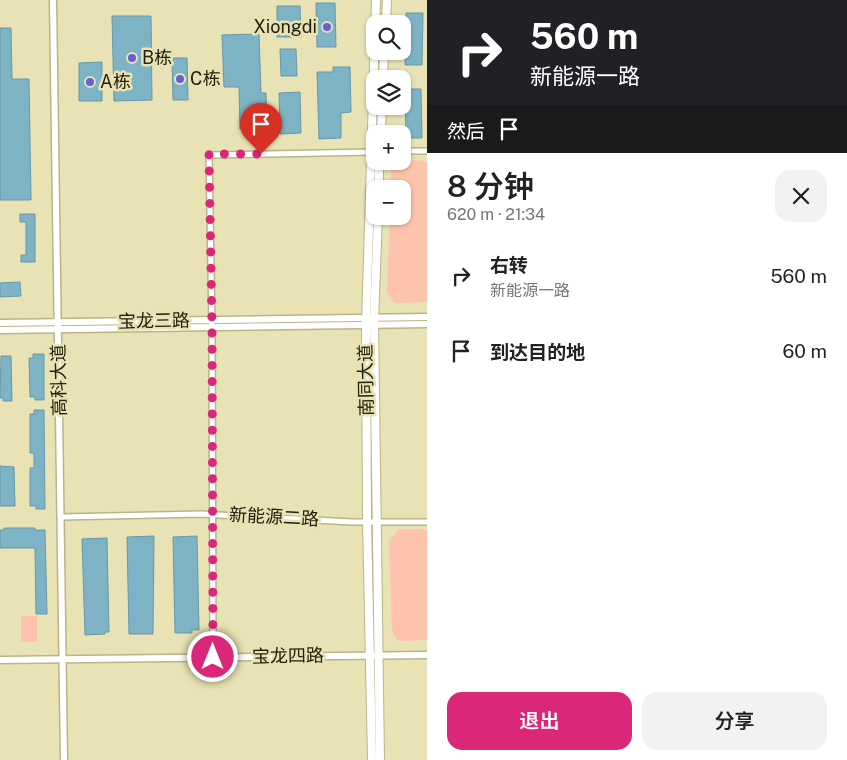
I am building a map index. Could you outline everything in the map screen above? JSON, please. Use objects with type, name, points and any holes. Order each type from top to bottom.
[{"type":"main road","name":"南同大道","points":[[374,125],[376,0]]},
{"type":"main road","points":[[386,15],[387,0]]},
{"type":"main road","name":"南同大道","points":[[372,170],[366,321],[368,522],[380,760]]},
{"type":"main road","name":"南同大道","points":[[372,760],[377,522],[375,321],[378,225]]},
{"type":"street","name":"高科大道","points":[[53,0],[64,760]]},
{"type":"street","points":[[411,151],[427,151]]},
{"type":"street","points":[[213,657],[212,323],[209,154],[366,152]]},
{"type":"street","name":"宝龙三路","points":[[375,321],[427,317]]},
{"type":"street","name":"宝龙三路","points":[[0,330],[58,326],[212,323],[375,321],[427,324]]},
{"type":"street","name":"宝龙三路","points":[[0,323],[58,326]]},
{"type":"street","name":"新能源二路","points":[[61,517],[213,514],[368,522],[427,522]]},
{"type":"street","name":"宝龙四路","points":[[0,660],[427,655]]},
{"type":"shaded area","points":[[411,160],[427,161],[427,302],[395,303],[387,292],[390,225],[411,225],[411,180],[391,180],[391,170],[411,170]]},
{"type":"shaded area","points":[[399,529],[427,529],[427,640],[398,641],[392,631],[389,541]]},
{"type":"shaded area","points":[[21,616],[37,616],[37,642],[21,642]]},
{"type":"building","points":[[316,3],[335,3],[336,47],[317,47]]},
{"type":"building","points":[[277,6],[300,6],[301,37],[277,37]]},
{"type":"building","points":[[406,13],[423,13],[422,65],[405,65],[405,60],[411,60],[411,15],[406,15]]},
{"type":"building","name":"B栋","points":[[112,16],[151,16],[152,100],[114,101]]},
{"type":"building","points":[[0,28],[11,28],[12,79],[29,79],[31,200],[0,200]]},
{"type":"building","points":[[259,34],[261,93],[266,93],[267,128],[240,129],[239,87],[224,87],[222,35]]},
{"type":"building","points":[[280,49],[296,49],[297,76],[281,76]]},
{"type":"building","name":"C栋","points":[[172,58],[187,58],[188,100],[173,100]]},
{"type":"building","name":"A栋","points":[[102,62],[102,101],[79,101],[79,63]]},
{"type":"building","points":[[333,67],[350,67],[351,112],[341,113],[341,138],[319,139],[317,72],[333,72]]},
{"type":"building","points":[[411,89],[421,89],[422,138],[411,138],[411,125],[406,125],[406,115],[411,115]]},
{"type":"building","points":[[300,92],[301,133],[280,134],[279,93]]},
{"type":"building","points":[[20,214],[35,214],[35,262],[21,262],[21,255],[26,255],[26,222],[20,222]]},
{"type":"building","points":[[20,282],[21,296],[0,297],[0,283]]},
{"type":"building","points":[[33,354],[44,354],[44,400],[35,400],[35,397],[30,397],[29,358],[33,358]]},
{"type":"building","points":[[1,356],[11,356],[12,401],[3,401],[3,398],[0,398]]},
{"type":"building","points":[[34,410],[44,410],[45,509],[36,509],[36,506],[30,506],[30,468],[34,468],[34,453],[30,453],[30,414],[34,414]]},
{"type":"building","points":[[0,466],[14,467],[15,506],[0,506]]},
{"type":"building","points":[[4,528],[35,528],[35,530],[45,530],[47,614],[36,614],[35,548],[0,548],[0,530],[4,530]]},
{"type":"building","points":[[154,536],[153,634],[129,634],[127,537]]},
{"type":"building","points":[[197,536],[199,630],[192,630],[192,633],[175,633],[173,537]]},
{"type":"building","points":[[107,538],[109,632],[85,635],[82,539]]},
{"type":"place","name":"Xiongdi","points":[[327,27]]},
{"type":"place","name":"B栋","points":[[132,58]]},
{"type":"place","name":"C栋","points":[[180,79]]},
{"type":"place","name":"A栋","points":[[90,82]]},
{"type":"route","points":[[213,657],[212,327],[209,154],[261,154]]}]
